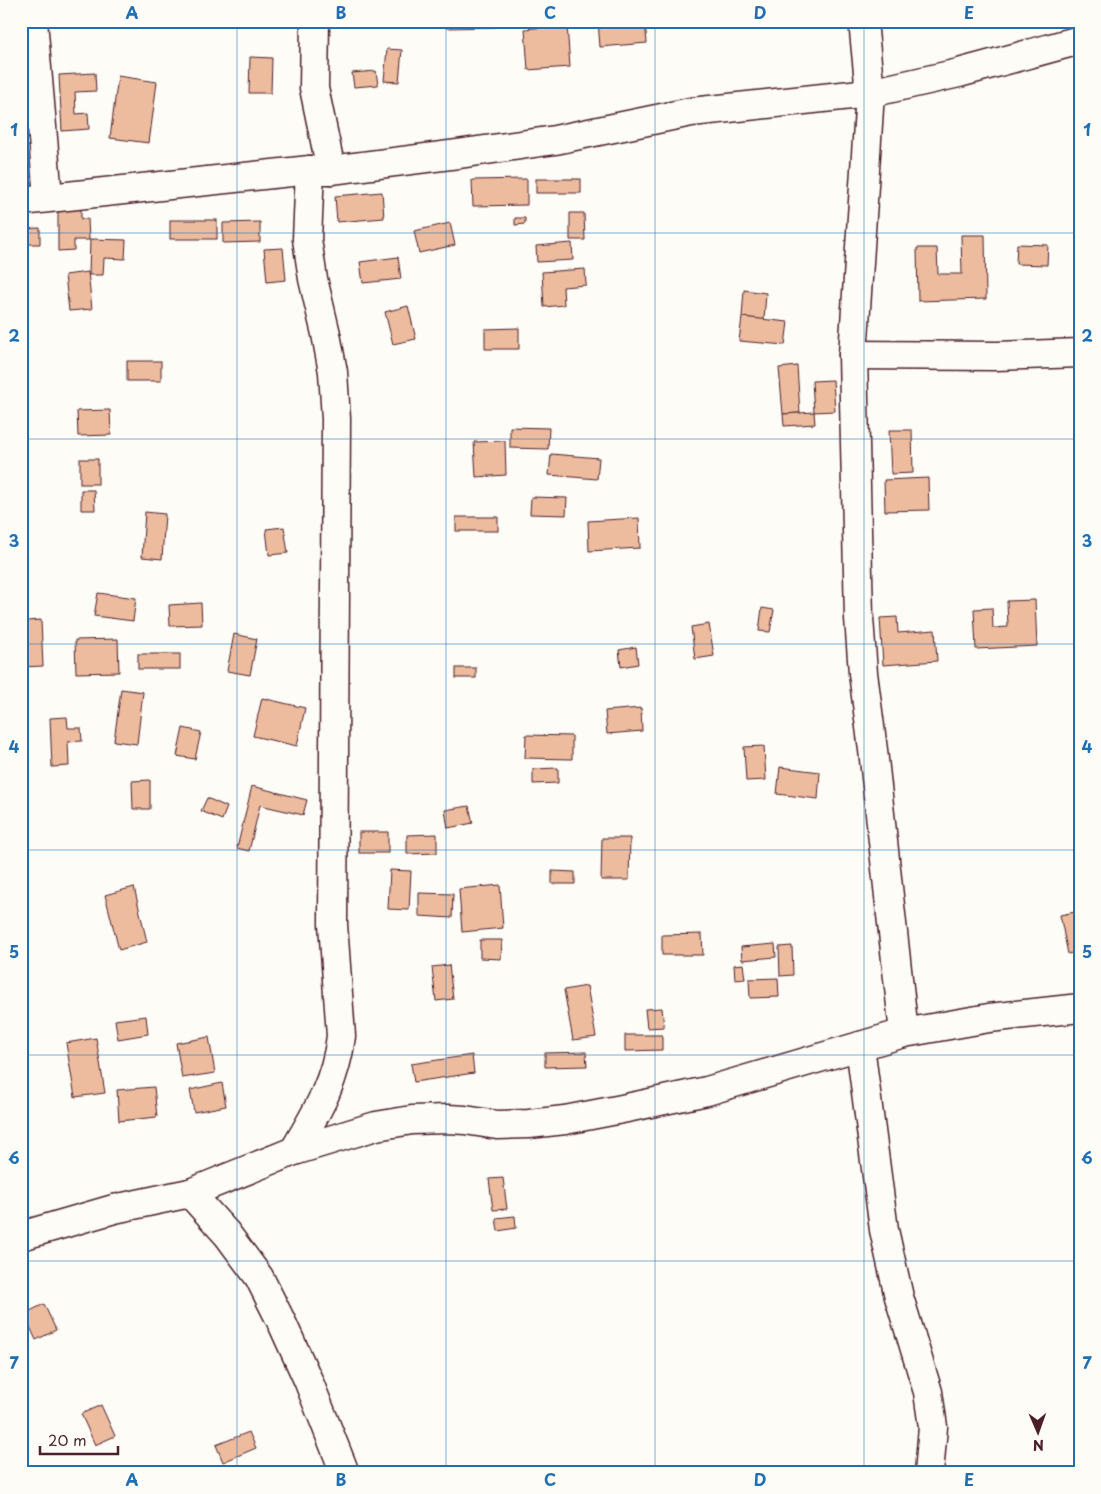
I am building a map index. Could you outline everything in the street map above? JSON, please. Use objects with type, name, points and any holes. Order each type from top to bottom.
[{"type":"street","points":[[33,21],[48,197]]},
{"type":"street","points":[[294,1151],[321,1104],[339,1054],[341,1036],[333,924],[336,418],[333,372],[313,279],[307,239],[320,170],[314,88],[315,21]]},
{"type":"street","points":[[863,21],[870,93],[852,355],[857,553],[863,673],[904,1033]]},
{"type":"street","points":[[21,200],[458,154],[555,140],[691,112],[870,93],[959,73],[1080,40]]},
{"type":"street","points":[[852,355],[996,356],[1080,353]]},
{"type":"street","points":[[21,1236],[114,1209],[190,1193],[294,1151],[376,1126],[412,1120],[457,1120],[497,1125],[530,1124],[575,1118],[707,1091],[904,1033],[989,1018],[1080,1008]]},
{"type":"street","points":[[860,1046],[884,1230],[899,1297],[928,1392],[933,1427],[929,1473]]},
{"type":"street","points":[[190,1193],[227,1234],[259,1277],[300,1364],[345,1473]]},
{"type":"building","points":[[446,21],[496,21],[496,27],[446,28]]},
{"type":"building","points":[[598,21],[645,21],[647,43],[600,47]]},
{"type":"building","points":[[567,25],[570,67],[528,70],[525,29]]},
{"type":"building","points":[[387,49],[402,50],[399,82],[384,81]]},
{"type":"building","points":[[250,57],[272,58],[271,93],[249,93]]},
{"type":"building","points":[[376,71],[378,85],[354,87],[352,73]]},
{"type":"building","points":[[95,73],[96,91],[75,92],[76,114],[88,113],[89,129],[62,131],[59,75]]},
{"type":"building","points":[[118,76],[157,82],[149,143],[110,138]]},
{"type":"building","points":[[527,179],[527,205],[473,206],[472,180]]},
{"type":"building","points":[[536,179],[581,179],[581,193],[536,193]]},
{"type":"building","points":[[382,192],[384,218],[337,222],[335,196]]},
{"type":"building","points":[[81,208],[81,219],[88,219],[89,240],[74,240],[74,250],[58,251],[58,209]]},
{"type":"building","points":[[570,213],[584,213],[585,240],[570,240]]},
{"type":"building","points":[[515,218],[525,218],[525,224],[515,225]]},
{"type":"building","points":[[170,220],[217,220],[217,239],[170,239]]},
{"type":"building","points":[[260,222],[260,242],[223,243],[223,223]]},
{"type":"building","points":[[450,223],[455,245],[419,253],[414,231]]},
{"type":"building","points":[[40,228],[40,244],[21,244],[21,229]]},
{"type":"building","points":[[961,235],[985,235],[986,299],[918,301],[917,248],[937,248],[938,274],[962,274]]},
{"type":"building","points":[[90,239],[126,240],[125,259],[104,258],[103,275],[89,275]]},
{"type":"building","points":[[572,243],[573,260],[537,262],[536,246]]},
{"type":"building","points":[[1017,244],[1048,245],[1047,265],[1016,264]]},
{"type":"building","points":[[283,248],[286,280],[267,282],[264,249]]},
{"type":"building","points":[[398,257],[401,279],[363,283],[360,262]]},
{"type":"building","points":[[585,269],[586,285],[563,287],[564,305],[544,307],[542,272]]},
{"type":"building","points":[[88,272],[92,309],[69,311],[65,275]]},
{"type":"building","points":[[744,290],[766,293],[764,320],[742,317]]},
{"type":"building","points":[[408,306],[416,339],[393,344],[385,312]]},
{"type":"building","points":[[742,317],[788,322],[785,345],[739,341]]},
{"type":"building","points":[[519,328],[519,349],[485,349],[485,329]]},
{"type":"building","points":[[127,361],[161,361],[161,381],[127,381]]},
{"type":"building","points":[[797,366],[800,413],[783,414],[779,368]]},
{"type":"building","points":[[833,380],[835,411],[814,412],[812,381]]},
{"type":"building","points":[[110,410],[111,435],[78,436],[77,411]]},
{"type":"building","points":[[814,412],[815,424],[784,426],[783,414]]},
{"type":"building","points":[[510,427],[549,428],[548,449],[510,448]]},
{"type":"building","points":[[889,430],[912,430],[913,473],[891,474]]},
{"type":"building","points":[[505,441],[506,475],[476,477],[474,442]]},
{"type":"building","points":[[551,454],[599,458],[597,479],[549,475]]},
{"type":"building","points":[[80,459],[98,459],[98,484],[80,484]]},
{"type":"building","points":[[928,478],[929,510],[885,511],[884,480]]},
{"type":"building","points":[[81,490],[94,490],[95,510],[81,510]]},
{"type":"building","points":[[531,497],[567,498],[566,515],[530,514]]},
{"type":"building","points":[[145,512],[165,514],[162,559],[142,557]]},
{"type":"building","points":[[456,517],[498,517],[498,531],[456,531]]},
{"type":"building","points":[[639,518],[640,548],[589,551],[588,521]]},
{"type":"building","points":[[284,527],[288,553],[269,555],[266,529]]},
{"type":"building","points":[[98,593],[136,598],[133,621],[94,616]]},
{"type":"building","points":[[1035,600],[1037,646],[976,649],[974,609],[992,608],[993,628],[1008,627],[1007,601]]},
{"type":"building","points":[[201,603],[202,625],[170,626],[169,605]]},
{"type":"building","points":[[762,608],[774,610],[770,632],[759,631]]},
{"type":"building","points":[[897,617],[898,633],[935,630],[937,661],[883,665],[880,618]]},
{"type":"building","points":[[41,620],[43,666],[21,667],[21,644],[28,644],[27,621]]},
{"type":"building","points":[[709,624],[714,656],[695,659],[691,627]]},
{"type":"building","points":[[234,634],[257,639],[250,675],[227,671]]},
{"type":"building","points":[[118,639],[119,672],[76,673],[75,640]]},
{"type":"building","points":[[636,647],[638,664],[621,667],[619,650]]},
{"type":"building","points":[[138,654],[180,654],[180,669],[138,669]]},
{"type":"building","points":[[456,668],[476,668],[476,678],[456,678]]},
{"type":"building","points":[[121,689],[143,692],[137,744],[114,741]]},
{"type":"building","points":[[262,698],[305,708],[297,746],[253,736]]},
{"type":"building","points":[[641,708],[642,731],[607,734],[605,711]]},
{"type":"building","points":[[67,717],[68,728],[81,728],[82,741],[68,742],[69,766],[52,767],[50,718]]},
{"type":"building","points":[[183,728],[201,732],[195,759],[177,756]]},
{"type":"building","points":[[526,735],[572,736],[572,759],[525,758]]},
{"type":"building","points":[[764,746],[766,780],[746,781],[744,747]]},
{"type":"building","points":[[780,767],[820,772],[818,799],[777,794]]},
{"type":"building","points":[[558,768],[558,783],[533,784],[533,769]]},
{"type":"building","points":[[150,780],[150,809],[133,809],[132,781]]},
{"type":"building","points":[[252,786],[307,800],[303,815],[260,805],[249,851],[237,848]]},
{"type":"building","points":[[207,798],[227,807],[222,820],[201,811]]},
{"type":"building","points":[[469,806],[473,823],[448,828],[445,810]]},
{"type":"building","points":[[359,832],[388,832],[388,853],[359,853]]},
{"type":"building","points":[[437,834],[437,853],[407,854],[407,835]]},
{"type":"building","points":[[602,838],[630,838],[629,880],[601,880]]},
{"type":"building","points":[[390,870],[411,871],[409,910],[388,909]]},
{"type":"building","points":[[552,871],[575,872],[575,884],[552,884]]},
{"type":"building","points":[[500,885],[503,928],[462,932],[459,889]]},
{"type":"building","points":[[134,887],[147,942],[119,950],[105,895]]},
{"type":"building","points":[[419,893],[453,894],[452,918],[419,916]]},
{"type":"building","points":[[1080,911],[1080,951],[1068,954],[1060,915]]},
{"type":"building","points":[[702,934],[703,955],[662,955],[662,935]]},
{"type":"building","points":[[480,940],[502,940],[501,959],[480,958]]},
{"type":"building","points":[[775,944],[776,957],[742,960],[741,947]]},
{"type":"building","points":[[792,946],[793,975],[780,976],[779,947]]},
{"type":"building","points":[[743,964],[745,979],[735,980],[734,965]]},
{"type":"building","points":[[449,965],[453,999],[436,1001],[432,967]]},
{"type":"building","points":[[778,978],[779,997],[750,998],[749,979]]},
{"type":"building","points":[[587,986],[596,1037],[573,1040],[564,990]]},
{"type":"building","points":[[662,1008],[664,1027],[647,1028],[645,1009]]},
{"type":"building","points":[[146,1016],[148,1034],[118,1039],[115,1020]]},
{"type":"building","points":[[625,1035],[662,1035],[662,1050],[625,1051]]},
{"type":"building","points":[[209,1037],[215,1073],[182,1078],[176,1043]]},
{"type":"building","points":[[96,1038],[105,1093],[75,1097],[66,1043]]},
{"type":"building","points":[[586,1052],[587,1066],[545,1067],[545,1053]]},
{"type":"building","points":[[472,1055],[474,1073],[414,1082],[411,1064]]},
{"type":"building","points":[[222,1083],[226,1106],[194,1112],[190,1090]]},
{"type":"building","points":[[154,1087],[157,1117],[119,1121],[117,1090]]},
{"type":"building","points":[[503,1178],[507,1209],[493,1210],[489,1179]]},
{"type":"building","points":[[515,1216],[516,1228],[498,1231],[496,1218]]},
{"type":"building","points":[[44,1304],[56,1330],[36,1340],[24,1314]]},
{"type":"building","points":[[101,1405],[115,1436],[95,1445],[81,1414]]},
{"type":"building","points":[[249,1432],[256,1448],[223,1462],[216,1445]]}]
